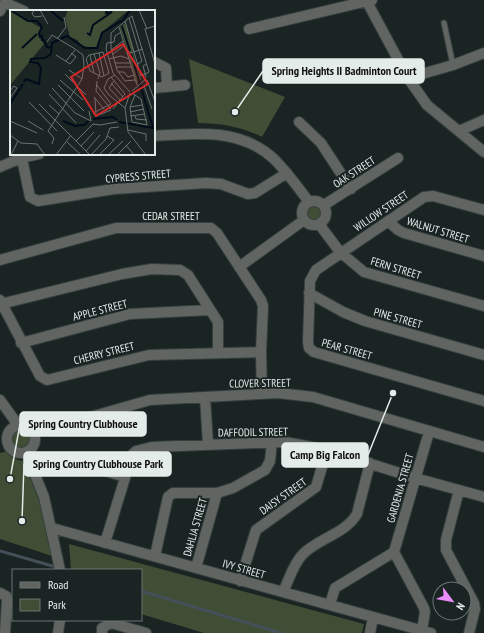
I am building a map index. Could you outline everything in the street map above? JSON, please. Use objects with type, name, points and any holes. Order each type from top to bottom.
[{"type":"street","points":[[249,29],[368,0],[408,78],[427,105],[484,152]]},
{"type":"street","points":[[0,10],[3,5],[8,4],[22,10]]},
{"type":"street","points":[[408,78],[453,65],[484,53]]},
{"type":"street","points":[[155,62],[166,68],[167,87]]},
{"type":"street","points":[[155,88],[185,85]]},
{"type":"street","points":[[459,131],[484,120]]},
{"type":"street","points":[[299,122],[320,143],[351,189]]},
{"type":"street","points":[[155,136],[197,132],[222,134],[252,144],[272,158],[287,173],[309,202]]},
{"type":"street","points":[[0,166],[21,156]]},
{"type":"street","name":"CYPRESS STREET","points":[[21,156],[30,197],[38,201],[114,190],[206,183],[221,184],[248,194],[255,193],[287,173]]},
{"type":"street","name":"OAK STREET","points":[[324,205],[398,158]]},
{"type":"street","name":"WILLOW STREET","points":[[340,252],[421,198],[427,196],[484,210]]},
{"type":"street","points":[[309,202],[319,202],[324,205],[326,216],[319,224],[308,224],[304,220],[302,210],[309,202]]},
{"type":"street","points":[[239,266],[304,220]]},
{"type":"street","name":"WALNUT STREET","points":[[388,221],[404,233],[484,256]]},
{"type":"street","name":"FERN STREET","points":[[319,224],[340,252],[357,268],[372,275],[484,306]]},
{"type":"street","name":"CEDAR STREET","points":[[0,260],[116,228],[211,228],[218,233],[261,300],[263,306],[264,312],[261,352],[262,394]]},
{"type":"street","name":"PEAR STREET","points":[[340,252],[312,274],[309,293],[308,342],[311,351],[484,401]]},
{"type":"street","points":[[1,302],[122,274],[152,269],[185,272],[218,322],[218,352]]},
{"type":"street","name":"PINE STREET","points":[[309,293],[343,312],[365,321],[484,355]]},
{"type":"street","name":"CHERRY STREET","points":[[1,302],[21,343],[40,376],[47,380],[142,356],[218,352],[261,352]]},
{"type":"street","name":"APPLE STREET","points":[[21,343],[130,314],[210,310]]},
{"type":"street","name":"CLOVER STREET","points":[[34,433],[150,400],[288,393],[313,397],[484,447]]},
{"type":"street","points":[[205,397],[208,444]]},
{"type":"street","points":[[0,400],[18,425],[25,426],[34,433],[34,444],[26,452],[15,452],[4,445],[10,432],[18,425]]},
{"type":"street","name":"GARDENIA STREET","points":[[394,552],[429,432]]},
{"type":"street","name":"DAHLIA STREET","points":[[154,556],[170,494],[218,493],[233,488],[265,470],[270,461],[272,442]]},
{"type":"street","name":"DAFFODIL STREET","points":[[105,543],[132,455],[136,451],[152,448],[208,444],[286,442],[327,450],[415,478],[484,497]]},
{"type":"street","name":"DAISY STREET","points":[[240,581],[252,538],[256,530],[316,487],[327,450]]},
{"type":"street","points":[[26,452],[44,497],[60,569]]},
{"type":"street","points":[[283,592],[302,555],[312,546],[346,527],[357,514],[370,463]]},
{"type":"street","points":[[99,469],[125,477]]},
{"type":"street","points":[[459,490],[446,540],[446,550],[474,603],[475,610],[469,633]]},
{"type":"street","name":"DAHLIA STREET","points":[[196,568],[218,493]]},
{"type":"street","name":"IVY STREET","points":[[52,528],[240,581],[330,604],[426,632]]},
{"type":"street","points":[[330,604],[334,591],[339,585],[394,552],[424,608],[426,632]]},
{"type":"street","points":[[0,593],[6,596],[5,633]]},
{"type":"street","points":[[370,633],[373,617]]},
{"type":"street","points":[[58,633],[60,621]]},
{"type":"street","points":[[102,630],[111,623],[146,633]]},
{"type":"lane","points":[[444,23],[453,65]]},
{"type":"green space","points":[[189,59],[285,97],[262,137],[231,126],[198,123]]},
{"type":"green space","points":[[314,203],[321,206],[324,213],[321,220],[314,223],[307,220],[304,213],[307,206]]},
{"type":"green space","points":[[22,427],[31,430],[34,439],[31,448],[22,451],[13,448],[10,439],[13,430]]},
{"type":"green space","points":[[7,451],[14,458],[24,461],[40,503],[52,556],[0,539],[0,453]]},
{"type":"green space","points":[[69,544],[364,624],[362,633],[204,633],[142,614],[142,569],[71,569]]},
{"type":"waterway","points":[[0,551],[56,567]]},
{"type":"waterway","points":[[142,591],[281,633]]},
{"type":"place","name":"Spring Heights II Badminton Court","points":[[235,112]]},
{"type":"place","name":"Camp Big Falcon","points":[[393,393]]},
{"type":"place","name":"Spring Country Clubhouse","points":[[10,479]]},
{"type":"place","name":"Spring Country Clubhouse Park","points":[[22,521]]}]
